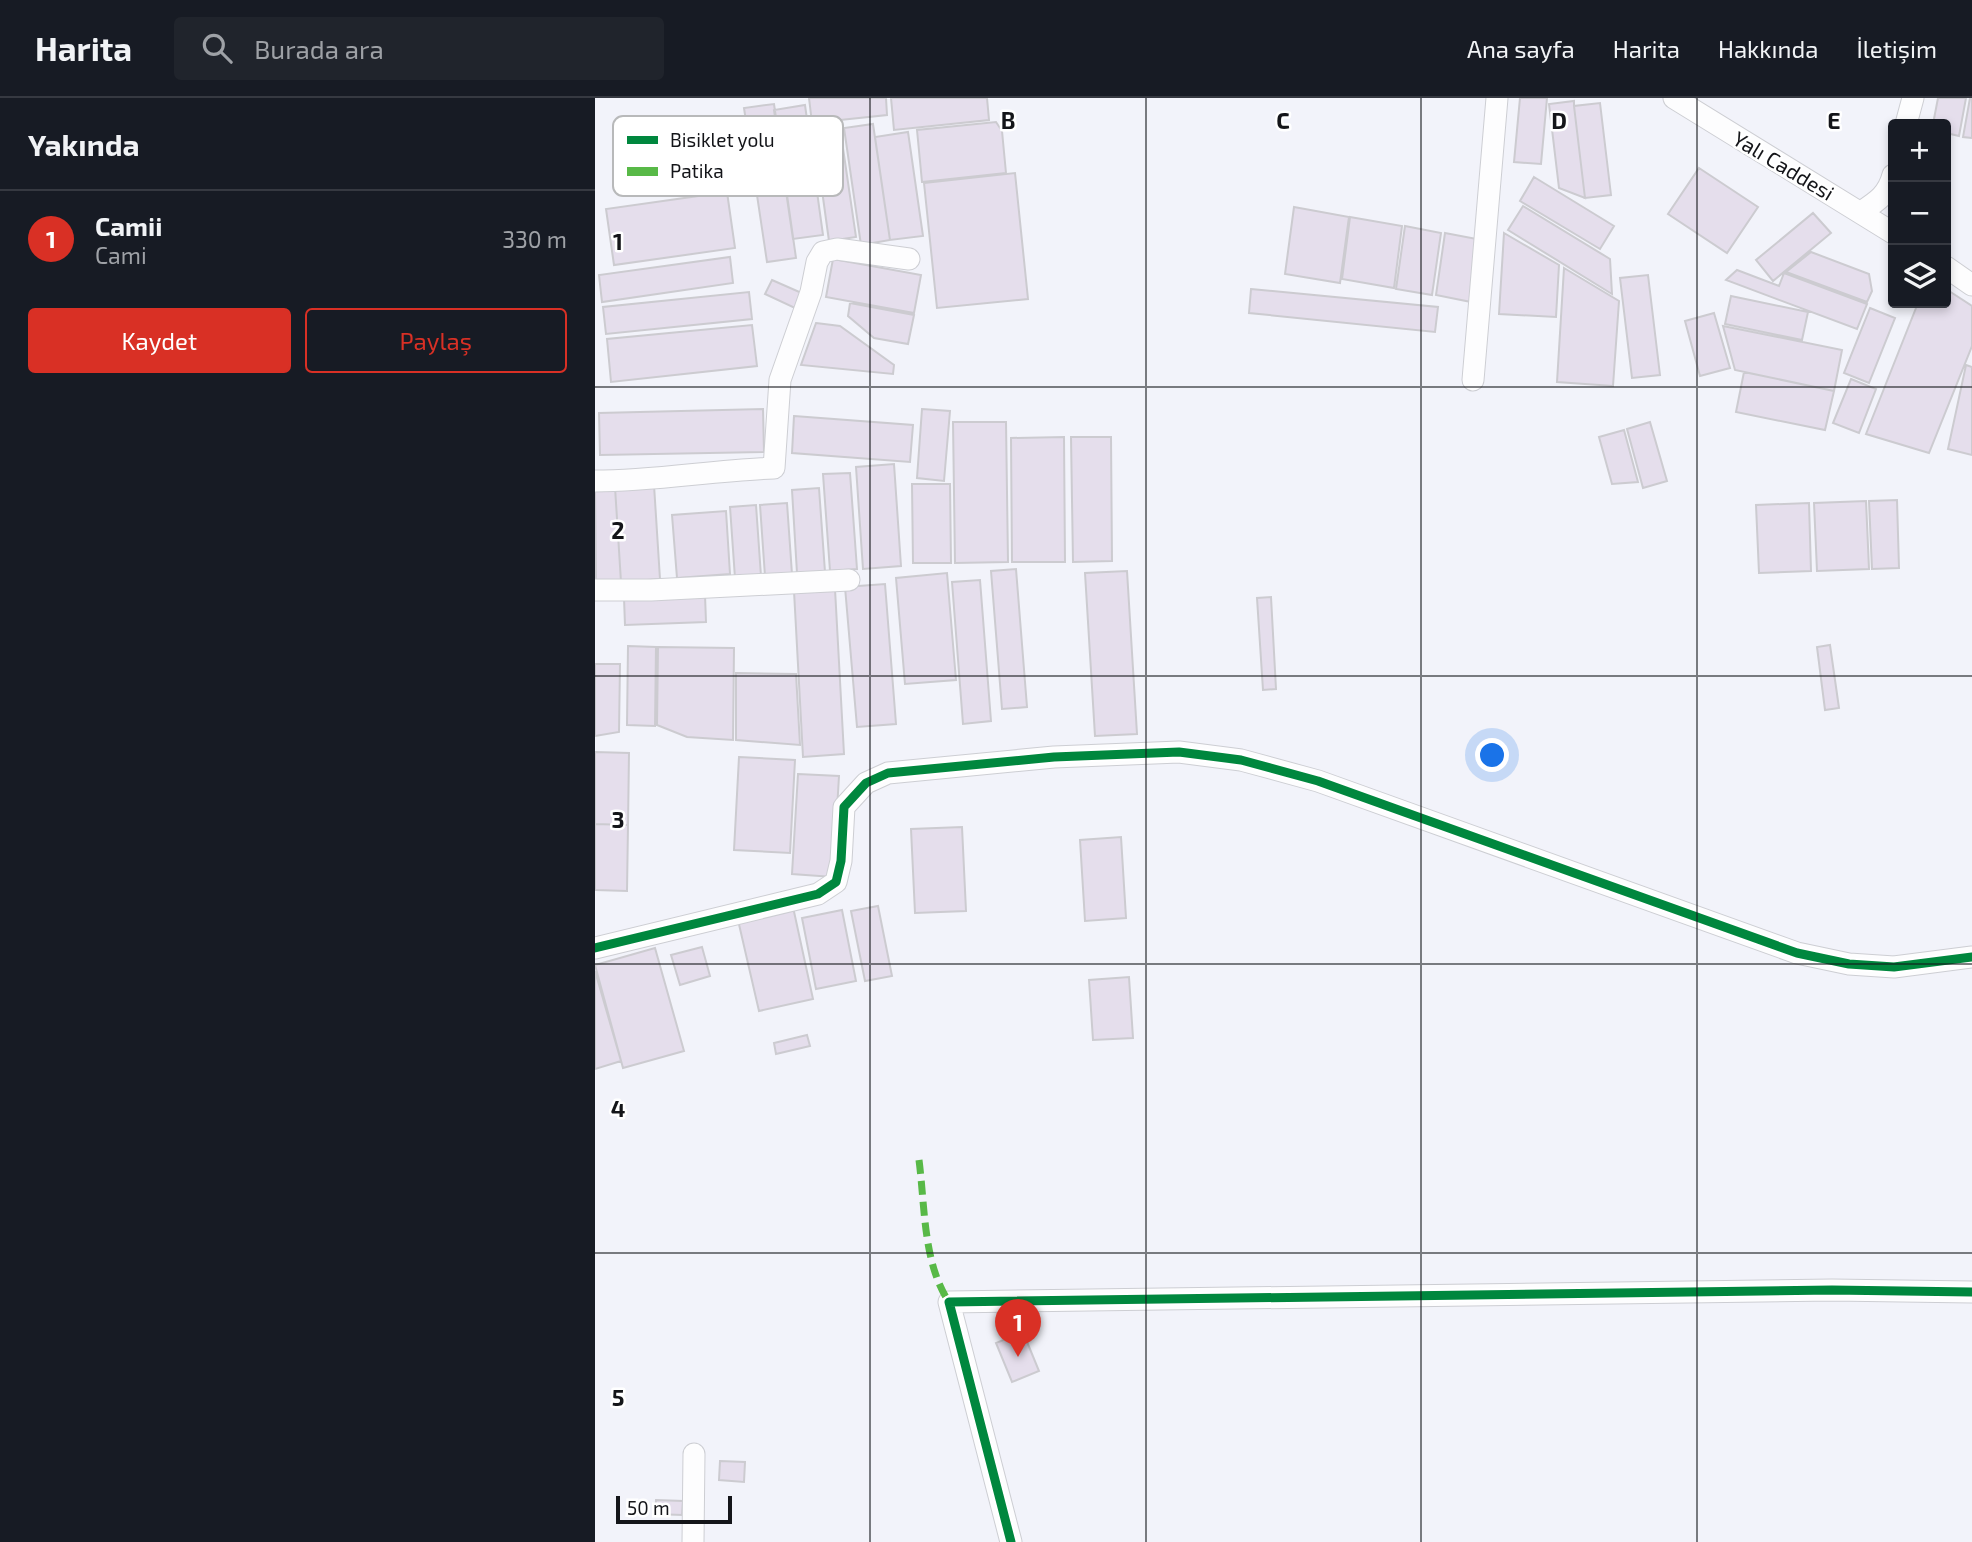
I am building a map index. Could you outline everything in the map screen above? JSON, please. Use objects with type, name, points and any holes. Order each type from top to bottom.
[{"type":"street","points":[[1473,380],[1497,98]]},
{"type":"street","name":"Yalı Caddesi","points":[[1674,98],[1888,230]]},
{"type":"street","points":[[1907,119],[1913,98]]},
{"type":"street","points":[[1861,212],[1882,198],[1891,182]]},
{"type":"street","points":[[595,481],[626,481],[774,468],[780,380],[811,292],[817,262],[823,252],[837,249],[909,259]]},
{"type":"street","points":[[1951,270],[1972,285]]},
{"type":"street","points":[[595,590],[651,590],[849,580]]},
{"type":"street","points":[[595,948],[818,894],[836,882],[841,861],[844,807],[866,783],[888,773],[1054,757],[1179,752],[1241,760],[1318,781],[1797,953],[1849,964],[1894,967],[1972,957]]},
{"type":"street","points":[[1011,1542],[949,1302],[1832,1290],[1972,1292]]},
{"type":"street","points":[[693,1542],[694,1454]]},
{"type":"building","points":[[809,98],[886,98],[887,115],[843,120],[843,116],[811,116]]},
{"type":"building","points":[[891,98],[987,98],[989,120],[894,130]]},
{"type":"building","points":[[1520,98],[1547,98],[1541,164],[1514,162]]},
{"type":"building","points":[[1938,98],[1966,98],[1959,136],[1951,134],[1951,119],[1934,119]]},
{"type":"building","points":[[1972,98],[1972,138],[1963,137]]},
{"type":"building","points":[[1574,101],[1585,198],[1559,188],[1549,104]]},
{"type":"building","points":[[1600,103],[1611,195],[1585,198],[1574,106]]},
{"type":"building","points":[[774,104],[776,116],[745,116],[744,108]]},
{"type":"building","points":[[805,105],[807,116],[775,116],[774,110]]},
{"type":"building","points":[[996,122],[1002,131],[1006,173],[922,182],[917,130]]},
{"type":"building","points":[[873,124],[890,240],[861,245],[844,128]]},
{"type":"building","points":[[908,132],[923,236],[890,240],[875,137]]},
{"type":"building","points":[[843,148],[856,237],[829,241],[823,196],[843,196]]},
{"type":"building","points":[[1699,168],[1758,207],[1727,253],[1668,214]]},
{"type":"building","points":[[1015,173],[1028,299],[937,308],[924,183]]},
{"type":"building","points":[[1534,177],[1614,226],[1600,249],[1520,201]]},
{"type":"building","points":[[699,196],[728,196],[735,248],[614,265],[606,209]]},
{"type":"building","points":[[757,196],[787,196],[796,258],[767,262]]},
{"type":"building","points":[[787,196],[818,196],[823,235],[793,239]]},
{"type":"building","points":[[1523,206],[1610,259],[1612,294],[1508,230]]},
{"type":"building","points":[[1294,207],[1349,217],[1340,283],[1285,274]]},
{"type":"building","points":[[1813,213],[1831,233],[1773,281],[1756,260]]},
{"type":"building","points":[[1350,217],[1402,226],[1394,288],[1342,279]]},
{"type":"building","points":[[1405,226],[1441,233],[1432,295],[1396,289]]},
{"type":"building","points":[[1445,233],[1482,240],[1471,302],[1436,295]]},
{"type":"building","points":[[1504,233],[1559,265],[1556,317],[1499,314]]},
{"type":"building","points":[[1811,252],[1869,274],[1872,291],[1867,302],[1786,272]]},
{"type":"building","points":[[730,257],[733,283],[602,302],[599,275]]},
{"type":"building","points":[[833,259],[921,275],[914,313],[826,297]]},
{"type":"building","points":[[1564,268],[1619,301],[1613,386],[1557,382]]},
{"type":"building","points":[[1737,270],[1779,286],[1784,273],[1867,304],[1857,329],[1726,280]]},
{"type":"building","points":[[1648,275],[1660,375],[1632,378],[1620,278]]},
{"type":"building","points":[[772,280],[804,294],[797,309],[765,294]]},
{"type":"building","points":[[1251,289],[1438,307],[1435,332],[1249,313]]},
{"type":"building","points":[[749,292],[752,319],[606,334],[603,307]]},
{"type":"building","points":[[1951,292],[1972,306],[1972,346],[1929,453],[1866,434],[1916,308],[1951,308]]},
{"type":"building","points":[[1731,296],[1808,312],[1802,340],[1725,324]]},
{"type":"building","points":[[850,303],[914,315],[908,344],[874,338],[848,316]]},
{"type":"building","points":[[1870,308],[1895,318],[1869,383],[1844,373]]},
{"type":"building","points":[[1714,313],[1730,368],[1700,376],[1685,321]]},
{"type":"building","points":[[816,323],[840,326],[894,365],[893,374],[801,365]]},
{"type":"building","points":[[752,325],[757,366],[611,382],[607,339]]},
{"type":"building","points":[[1723,326],[1842,350],[1834,391],[1735,370]]},
{"type":"building","points":[[1966,365],[1972,367],[1972,455],[1948,449]]},
{"type":"building","points":[[1744,372],[1834,391],[1825,430],[1736,412]]},
{"type":"building","points":[[1851,379],[1876,389],[1859,433],[1833,423]]},
{"type":"building","points":[[763,409],[764,452],[600,455],[599,413]]},
{"type":"building","points":[[922,409],[950,411],[944,481],[917,478]]},
{"type":"building","points":[[794,416],[913,425],[910,462],[792,453]]},
{"type":"building","points":[[953,422],[1006,422],[1008,562],[955,563]]},
{"type":"building","points":[[1650,422],[1667,481],[1643,488],[1627,429]]},
{"type":"building","points":[[1624,430],[1638,482],[1612,484],[1599,437]]},
{"type":"building","points":[[1064,437],[1065,562],[1012,562],[1011,438]]},
{"type":"building","points":[[1071,437],[1111,437],[1112,561],[1073,562]]},
{"type":"building","points":[[894,464],[901,566],[863,569],[856,467]]},
{"type":"building","points":[[850,473],[857,569],[830,571],[823,474]]},
{"type":"building","points":[[912,484],[950,484],[951,563],[913,563]]},
{"type":"building","points":[[654,485],[660,579],[621,582],[615,487]]},
{"type":"building","points":[[615,487],[621,582],[596,583],[595,489]]},
{"type":"building","points":[[819,488],[825,572],[797,573],[792,490]]},
{"type":"building","points":[[1897,500],[1899,568],[1872,569],[1869,501]]},
{"type":"building","points":[[1866,501],[1869,569],[1817,571],[1814,503]]},
{"type":"building","points":[[787,503],[792,574],[765,576],[760,505]]},
{"type":"building","points":[[1809,503],[1811,571],[1759,573],[1756,505]]},
{"type":"building","points":[[756,505],[761,576],[735,578],[730,507]]},
{"type":"building","points":[[726,511],[730,574],[677,578],[672,515]]},
{"type":"building","points":[[1016,569],[1027,707],[1002,709],[991,571]]},
{"type":"building","points":[[1127,571],[1137,734],[1095,736],[1085,573]]},
{"type":"building","points":[[947,573],[956,680],[905,684],[896,578]]},
{"type":"building","points":[[980,580],[991,721],[963,724],[952,582]]},
{"type":"building","points":[[885,584],[896,724],[857,727],[845,587]]},
{"type":"building","points":[[835,589],[844,754],[803,757],[794,591]]},
{"type":"building","points":[[705,595],[706,622],[625,625],[624,598]]},
{"type":"building","points":[[1271,597],[1276,689],[1263,690],[1257,598]]},
{"type":"building","points":[[1830,645],[1839,708],[1825,710],[1817,647]]},
{"type":"building","points":[[628,646],[656,647],[655,726],[627,725]]},
{"type":"building","points":[[658,647],[734,648],[733,740],[687,737],[657,725]]},
{"type":"building","points":[[595,664],[620,664],[619,732],[595,736]]},
{"type":"building","points":[[736,673],[796,674],[800,745],[736,740]]},
{"type":"building","points":[[595,752],[629,753],[628,825],[595,824]]},
{"type":"building","points":[[739,757],[795,760],[790,853],[734,850]]},
{"type":"building","points":[[798,774],[839,776],[833,877],[792,874]]},
{"type":"building","points":[[595,824],[628,825],[627,891],[595,890]]},
{"type":"building","points":[[962,827],[966,911],[915,913],[911,829]]},
{"type":"building","points":[[1121,837],[1126,918],[1085,921],[1080,840]]},
{"type":"building","points":[[878,906],[892,976],[865,981],[851,911]]},
{"type":"building","points":[[793,907],[813,999],[759,1011],[738,920]]},
{"type":"building","points":[[842,910],[856,981],[816,989],[802,918]]},
{"type":"building","points":[[702,947],[710,976],[680,985],[671,955]]},
{"type":"building","points":[[655,948],[684,1051],[623,1068],[595,965]]},
{"type":"building","points":[[595,971],[621,1061],[595,1069]]},
{"type":"building","points":[[1129,977],[1133,1038],[1093,1040],[1089,980]]},
{"type":"building","points":[[807,1035],[810,1046],[776,1054],[774,1043]]},
{"type":"building","points":[[1023,1332],[1039,1371],[1012,1382],[996,1343]]},
{"type":"building","points":[[720,1461],[745,1462],[744,1482],[719,1480]]},
{"type":"building","points":[[656,1500],[683,1501],[682,1515],[655,1514]]},
{"type":"marked path","points":[[919,1160],[930,1252],[940,1287],[949,1302]]},
{"type":"cycle path","points":[[595,948],[818,894],[836,882],[841,861],[844,807],[866,783],[888,773],[1054,757],[1179,752],[1241,760],[1318,781],[1797,953],[1849,964],[1894,967],[1972,957]]},
{"type":"cycle path","points":[[1011,1542],[949,1302],[1832,1290],[1972,1292]]},
{"type":"place","name":"Camii","points":[[1018,1357]]}]
